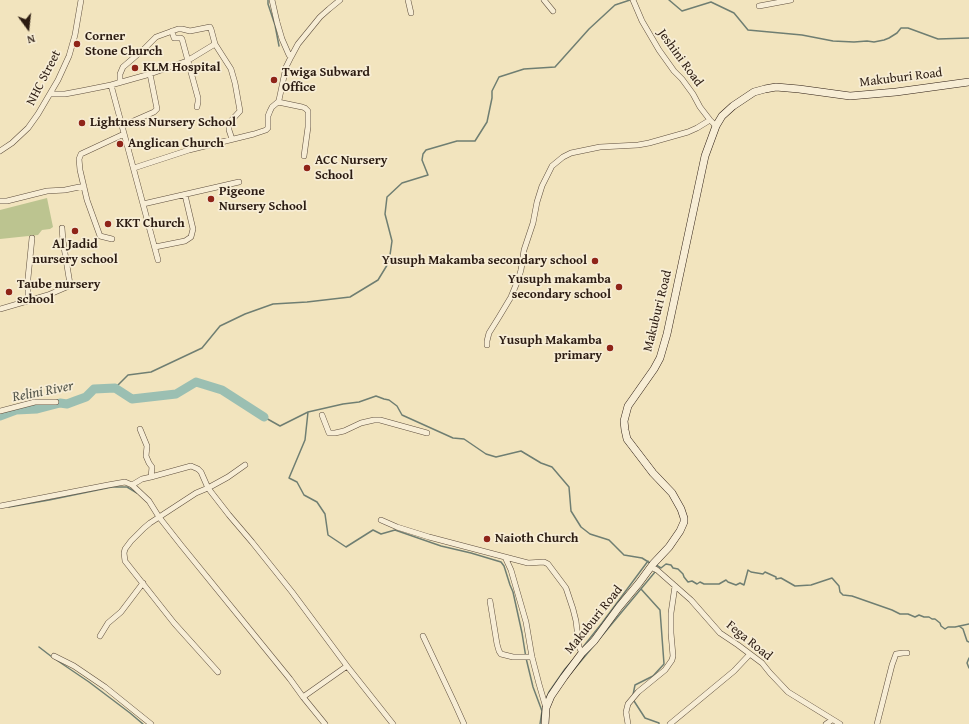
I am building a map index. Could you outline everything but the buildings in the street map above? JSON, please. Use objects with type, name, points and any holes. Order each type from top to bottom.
[{"type":"street","name":"NHC Street","points":[[0,151],[12,143],[28,128],[50,94],[69,56],[75,35],[81,0]]},
{"type":"street","points":[[272,0],[280,33],[288,55],[291,57]]},
{"type":"street","points":[[134,168],[189,150],[266,130],[268,128],[268,116],[270,111],[278,102],[286,67],[298,44],[320,17],[340,0]]},
{"type":"street","points":[[408,0],[411,13]]},
{"type":"street","points":[[544,0],[553,10]]},
{"type":"street","name":"Jeshini Road","points":[[633,0],[642,21],[659,50],[716,126]]},
{"type":"street","points":[[759,6],[791,0]]},
{"type":"street","points":[[120,82],[120,74],[123,67],[156,37],[182,29],[190,31],[210,27],[215,44],[231,69],[234,77],[240,109],[239,113],[229,123],[229,130],[232,139]]},
{"type":"street","points":[[172,31],[174,38],[181,38],[190,31]]},
{"type":"street","points":[[181,38],[198,98],[196,107]]},
{"type":"street","points":[[50,94],[64,94],[111,85],[150,74],[187,61],[215,44]]},
{"type":"street","points":[[122,126],[154,112],[157,109],[150,74]]},
{"type":"street","name":"Makuburi Road","points":[[545,724],[546,708],[551,696],[564,677],[582,653],[594,641],[619,607],[640,583],[651,567],[669,547],[680,531],[684,522],[679,504],[672,493],[653,473],[627,439],[624,420],[628,406],[660,358],[667,334],[705,156],[716,126],[722,116],[733,106],[754,92],[776,87],[799,88],[850,96],[896,92],[969,82]]},
{"type":"street","points":[[111,85],[158,260]]},
{"type":"street","points":[[278,102],[306,108],[308,111],[308,127],[304,156]]},
{"type":"street","points":[[487,345],[489,333],[511,297],[518,280],[524,250],[533,223],[537,202],[542,186],[552,166],[570,153],[600,147],[649,144],[692,130],[710,120]]},
{"type":"street","points":[[112,240],[100,236],[87,200],[79,159],[81,154],[124,134]]},
{"type":"street","points":[[143,204],[239,182]]},
{"type":"street","points":[[0,201],[7,201],[47,191],[65,190],[84,186]]},
{"type":"street","points":[[155,247],[185,241],[191,237],[193,229],[185,195]]},
{"type":"street","points":[[0,309],[48,295],[69,286],[70,284],[62,228]]},
{"type":"street","points":[[28,300],[28,278],[32,238]]},
{"type":"street","points":[[0,411],[35,402],[56,402]]},
{"type":"street","points":[[322,415],[329,433],[344,431],[361,423],[374,420],[380,420],[426,433]]},
{"type":"street","points":[[140,429],[147,446],[146,456],[152,467],[151,477]]},
{"type":"street","points":[[132,485],[142,479],[191,466],[198,469],[201,472],[208,488],[292,592],[347,666],[393,724]]},
{"type":"street","points":[[218,672],[174,623],[125,561],[124,553],[125,549],[144,528],[159,517],[196,493],[228,477],[245,466]]},
{"type":"street","points":[[0,506],[125,482],[132,485],[149,501],[159,517],[325,724]]},
{"type":"street","points":[[382,520],[397,527],[429,537],[528,563],[546,563],[550,565],[566,588],[576,621],[579,647],[582,653]]},
{"type":"street","points":[[505,557],[511,570],[526,622],[532,657],[546,708]]},
{"type":"street","name":"Fega Road","points":[[651,567],[657,570],[691,600],[720,632],[762,663],[788,692],[840,724]]},
{"type":"street","points":[[100,636],[108,623],[121,612],[143,583]]},
{"type":"street","points":[[628,724],[626,712],[628,704],[638,692],[665,670],[672,660],[671,613],[675,586]]},
{"type":"street","points":[[490,601],[499,652],[513,658],[532,657]]},
{"type":"street","points":[[423,636],[464,724]]},
{"type":"street","points":[[876,724],[896,654],[907,653]]},
{"type":"street","points":[[670,724],[734,672],[750,654]]},
{"type":"street","points":[[54,656],[74,666],[105,687],[151,724]]},
{"type":"street","points":[[303,697],[347,666]]},
{"type":"street","points":[[826,724],[832,720]]},
{"type":"green space","points":[[47,198],[53,227],[42,230],[38,235],[0,239],[0,210]]},
{"type":"waterway","points":[[268,0],[279,46]]},
{"type":"waterway","points":[[115,388],[128,375],[151,372],[202,348],[220,326],[245,314],[273,304],[350,297],[378,280],[389,262],[392,241],[385,214],[387,197],[402,183],[428,175],[422,160],[423,154],[426,150],[457,141],[475,141],[487,122],[492,91],[499,77],[524,69],[555,67],[589,29],[615,5],[630,0]]},
{"type":"waterway","points":[[669,0],[682,11],[711,2],[734,13],[748,30],[802,35],[833,41],[874,42],[889,38],[897,33],[901,28],[908,28],[938,39],[969,38]]},
{"type":"waterway","name":"Relini River","points":[[0,416],[16,410],[37,409],[60,403],[67,404],[86,397],[94,389],[115,388],[132,399],[176,394],[196,382],[222,390],[264,417]]},
{"type":"waterway","points":[[264,417],[280,426],[308,412],[359,402],[376,396],[389,400],[397,406],[402,415],[453,438],[464,439],[486,454],[496,457],[521,451],[541,463],[552,467],[569,487],[571,511],[581,527],[590,534],[609,540],[624,555],[642,558],[650,563]]},
{"type":"waterway","points":[[308,412],[305,440],[289,478],[297,482],[304,495],[317,502],[325,514],[328,535],[346,547],[373,530],[381,534],[395,530],[441,546],[501,562],[504,566],[513,592],[533,687],[542,711],[540,724]]},
{"type":"waterway","points":[[9,507],[112,487],[127,487],[137,493]]},
{"type":"waterway","points":[[583,647],[648,561]]},
{"type":"waterway","points":[[656,565],[661,568],[666,564],[671,565],[673,568],[678,569],[688,582],[692,581],[697,584],[700,582],[704,584],[719,584],[726,580],[736,585],[740,583],[744,585],[748,570],[763,574],[765,572],[776,577],[776,579],[781,578],[795,586],[811,585],[832,578],[839,586],[840,592],[843,595],[852,596],[900,614],[908,614],[915,617],[919,615],[929,617],[935,619],[945,629],[948,627],[969,624]]},
{"type":"waterway","points":[[571,673],[655,572]]},
{"type":"waterway","points":[[633,695],[635,685],[653,676],[664,664],[660,610],[641,589]]},
{"type":"waterway","points":[[959,626],[963,629],[967,641],[969,642]]},
{"type":"waterway","points":[[39,647],[52,657]]},
{"type":"waterway","points":[[969,658],[967,663],[969,668]]},
{"type":"waterway","points":[[55,659],[89,682],[143,724]]},
{"type":"waterway","points":[[546,699],[549,692],[572,661]]},
{"type":"waterway","points":[[634,701],[645,718],[659,724]]},
{"type":"place","name":"Corner Stone Church","points":[[77,44]]},
{"type":"place","name":"KLM Hospital","points":[[135,68]]},
{"type":"place","name":"Twiga Subward Office","points":[[274,80]]},
{"type":"place","name":"Lightness Nursery School","points":[[82,123]]},
{"type":"place","name":"Anglican Church","points":[[120,144]]},
{"type":"place","name":"ACC Nursery School","points":[[307,168]]},
{"type":"place","name":"Pigeone Nursery School","points":[[211,199]]},
{"type":"place","name":"KKT Church","points":[[108,224]]},
{"type":"place","name":"Al Jadid nursery school","points":[[75,231]]},
{"type":"place","name":"Yusuph Makamba secondary school","points":[[595,261]]},
{"type":"place","name":"Yusuph makamba secondary school","points":[[619,287]]},
{"type":"place","name":"Taube nursery school","points":[[9,292]]},
{"type":"place","name":"Yusuph Makamba primary","points":[[610,348]]},
{"type":"place","name":"Naioth Church","points":[[487,539]]}]
